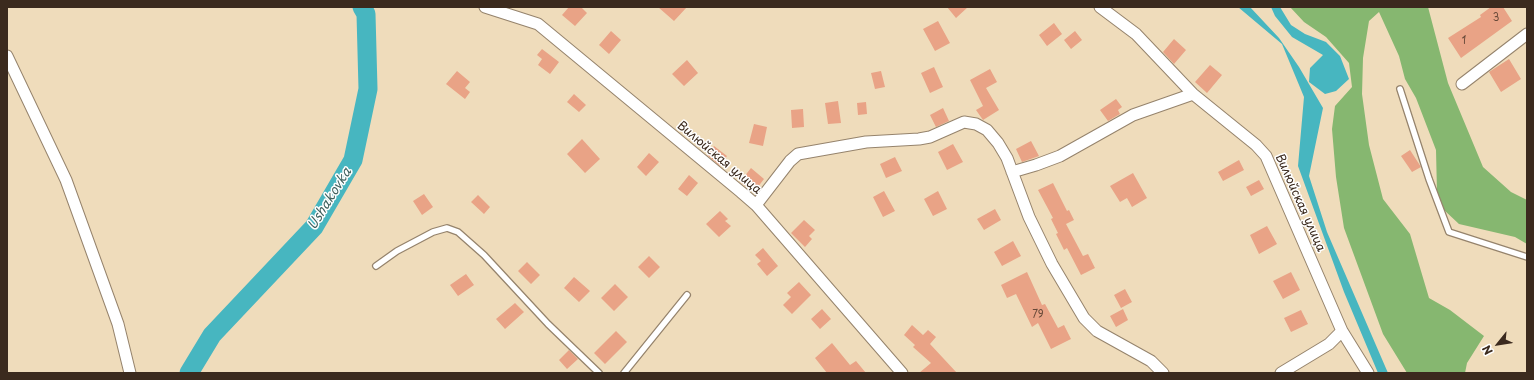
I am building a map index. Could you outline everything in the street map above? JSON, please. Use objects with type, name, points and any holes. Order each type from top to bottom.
[{"type":"street","name":"Вилюйская улица","points":[[485,7],[538,24],[756,205],[902,373]]},
{"type":"street","name":"Вилюйская улица","points":[[1100,7],[1136,34],[1193,94],[1256,145],[1266,156],[1342,331],[1368,373]]},
{"type":"street","points":[[1462,84],[1527,34]]},
{"type":"street","points":[[7,56],[66,180],[118,324],[130,373]]},
{"type":"street","points":[[1012,172],[1060,156],[1133,115],[1193,94]]},
{"type":"street","points":[[756,205],[790,161],[798,154],[866,142],[919,139],[930,137],[964,122],[976,124],[987,130],[1001,148],[1012,172],[1028,217],[1052,264],[1084,318],[1097,331],[1151,361],[1163,373]]},
{"type":"street","points":[[1281,373],[1329,344],[1342,331]]},
{"type":"lane","points":[[1400,89],[1448,232],[1527,256]]},
{"type":"lane","points":[[376,266],[398,251],[433,232],[447,228],[458,232],[484,255],[548,324],[599,373]]},
{"type":"lane","points":[[624,373],[687,295]]},
{"type":"green space","points":[[1290,7],[1428,7],[1448,83],[1483,167],[1511,192],[1527,200],[1527,244],[1515,237],[1459,224],[1444,210],[1437,193],[1436,150],[1416,98],[1405,79],[1399,56],[1379,12],[1369,21],[1363,58],[1362,94],[1369,145],[1383,199],[1410,234],[1429,298],[1450,310],[1484,336],[1467,363],[1465,373],[1407,373],[1383,334],[1344,228],[1336,177],[1332,129],[1335,106],[1352,87],[1349,63],[1326,37],[1304,22]]},
{"type":"water","points":[[1238,7],[1250,7],[1279,38],[1299,67],[1323,108],[1309,176],[1327,232],[1388,373],[1378,373],[1344,292],[1298,166],[1304,97],[1282,44]]},
{"type":"water","points":[[1271,7],[1280,7],[1291,25],[1305,34],[1326,42],[1340,56],[1349,79],[1336,91],[1325,94],[1309,82],[1310,68],[1323,55],[1292,37],[1275,16]]},
{"type":"building","points":[[569,7],[581,7],[587,13],[575,26],[562,15]]},
{"type":"building","points":[[658,7],[687,7],[674,21]]},
{"type":"building","points":[[947,7],[968,7],[956,18]]},
{"type":"building","points":[[1491,7],[1503,7],[1512,21],[1461,58],[1448,38],[1481,17],[1480,15]]},
{"type":"building","points":[[938,21],[950,43],[935,51],[923,29]]},
{"type":"building","points":[[1054,23],[1062,34],[1047,46],[1039,35]]},
{"type":"building","points":[[611,31],[621,40],[609,54],[599,45]]},
{"type":"building","points":[[1075,31],[1082,40],[1071,49],[1064,40]]},
{"type":"building","points":[[1174,39],[1186,50],[1174,64],[1163,52]]},
{"type":"building","points":[[542,49],[559,62],[550,74],[538,65],[542,59],[537,55]]},
{"type":"building","points":[[1509,59],[1521,79],[1501,92],[1489,72]]},
{"type":"building","points":[[687,60],[698,73],[684,86],[672,74]]},
{"type":"building","points":[[1210,65],[1222,75],[1207,93],[1195,82]]},
{"type":"building","points":[[934,67],[943,87],[930,93],[921,73]]},
{"type":"building","points":[[990,69],[997,82],[986,88],[999,110],[983,120],[976,110],[983,106],[970,80]]},
{"type":"building","points":[[457,71],[470,82],[465,88],[470,92],[465,99],[446,84]]},
{"type":"building","points":[[881,71],[885,87],[875,89],[871,73]]},
{"type":"building","points":[[574,94],[586,105],[579,112],[567,102]]},
{"type":"building","points":[[1116,99],[1122,107],[1118,110],[1120,114],[1108,121],[1100,110]]},
{"type":"building","points":[[838,101],[841,123],[828,124],[825,103]]},
{"type":"building","points":[[866,102],[867,114],[858,115],[857,103]]},
{"type":"building","points":[[943,108],[949,121],[936,127],[930,115]]},
{"type":"building","points":[[803,109],[804,127],[792,128],[791,110]]},
{"type":"building","points":[[754,124],[767,127],[763,146],[749,143]]},
{"type":"building","points":[[582,139],[600,159],[585,173],[567,154]]},
{"type":"building","points":[[1031,141],[1039,156],[1022,162],[1016,149]]},
{"type":"building","points":[[953,144],[963,162],[947,170],[938,152]]},
{"type":"building","points":[[714,146],[727,156],[720,166],[707,155]]},
{"type":"building","points":[[1410,150],[1421,167],[1412,172],[1401,156]]},
{"type":"building","points":[[649,153],[659,162],[646,176],[637,167]]},
{"type":"building","points":[[895,157],[902,171],[886,178],[880,164]]},
{"type":"building","points":[[1239,160],[1244,170],[1223,181],[1218,172]]},
{"type":"building","points":[[751,168],[764,179],[754,192],[740,182]]},
{"type":"building","points":[[1133,173],[1147,198],[1132,207],[1127,198],[1120,202],[1110,186]]},
{"type":"building","points":[[689,175],[698,183],[687,196],[678,189]]},
{"type":"building","points":[[1259,180],[1264,189],[1251,196],[1246,187]]},
{"type":"building","points":[[1053,183],[1067,211],[1069,210],[1074,220],[1066,224],[1083,256],[1088,254],[1095,268],[1081,275],[1067,248],[1064,250],[1056,234],[1058,233],[1051,219],[1053,218],[1038,190]]},
{"type":"building","points":[[884,191],[895,211],[883,217],[873,197]]},
{"type":"building","points":[[938,191],[947,209],[933,216],[924,199]]},
{"type":"building","points":[[424,194],[433,207],[422,215],[413,201]]},
{"type":"building","points":[[478,195],[490,207],[484,214],[471,202]]},
{"type":"building","points":[[995,209],[1001,220],[984,230],[977,219]]},
{"type":"building","points":[[720,211],[728,219],[725,221],[731,226],[719,237],[706,224]]},
{"type":"building","points":[[804,220],[815,230],[809,236],[812,239],[805,247],[791,233]]},
{"type":"building","points":[[1267,226],[1277,244],[1259,254],[1250,235]]},
{"type":"building","points":[[1013,241],[1021,256],[1002,266],[994,252]]},
{"type":"building","points":[[763,248],[778,266],[767,276],[757,264],[761,261],[755,255]]},
{"type":"building","points":[[649,256],[660,267],[649,278],[638,267]]},
{"type":"building","points":[[527,262],[540,275],[531,284],[518,271]]},
{"type":"building","points":[[1027,272],[1042,305],[1045,304],[1058,328],[1064,325],[1071,339],[1051,349],[1038,323],[1032,327],[1016,294],[1007,298],[1001,285]]},
{"type":"building","points":[[1291,272],[1300,290],[1283,299],[1273,281]]},
{"type":"building","points":[[466,274],[474,285],[458,296],[450,285]]},
{"type":"building","points":[[574,277],[590,291],[579,302],[564,288]]},
{"type":"building","points":[[799,282],[811,295],[792,314],[783,305],[791,297],[787,293]]},
{"type":"building","points":[[615,284],[628,297],[614,311],[601,298]]},
{"type":"building","points":[[1125,289],[1132,302],[1121,308],[1114,295]]},
{"type":"building","points":[[515,303],[524,312],[505,329],[496,319]]},
{"type":"building","points":[[822,309],[831,319],[820,329],[811,319]]},
{"type":"building","points":[[1123,309],[1128,320],[1116,327],[1110,316]]},
{"type":"building","points":[[1301,310],[1308,324],[1291,332],[1284,318]]},
{"type":"building","points":[[912,325],[923,335],[928,330],[936,337],[930,344],[957,373],[919,373],[931,363],[913,347],[915,345],[904,335]]},
{"type":"building","points":[[616,331],[627,342],[605,364],[594,353]]},
{"type":"building","points":[[832,343],[850,365],[856,361],[866,373],[827,373],[815,358]]},
{"type":"building","points":[[569,350],[578,359],[567,369],[559,360]]},
{"type":"waterway","name":"Ushakovka","points":[[189,373],[212,335],[314,227],[353,160],[368,89],[366,14],[362,7]]}]
